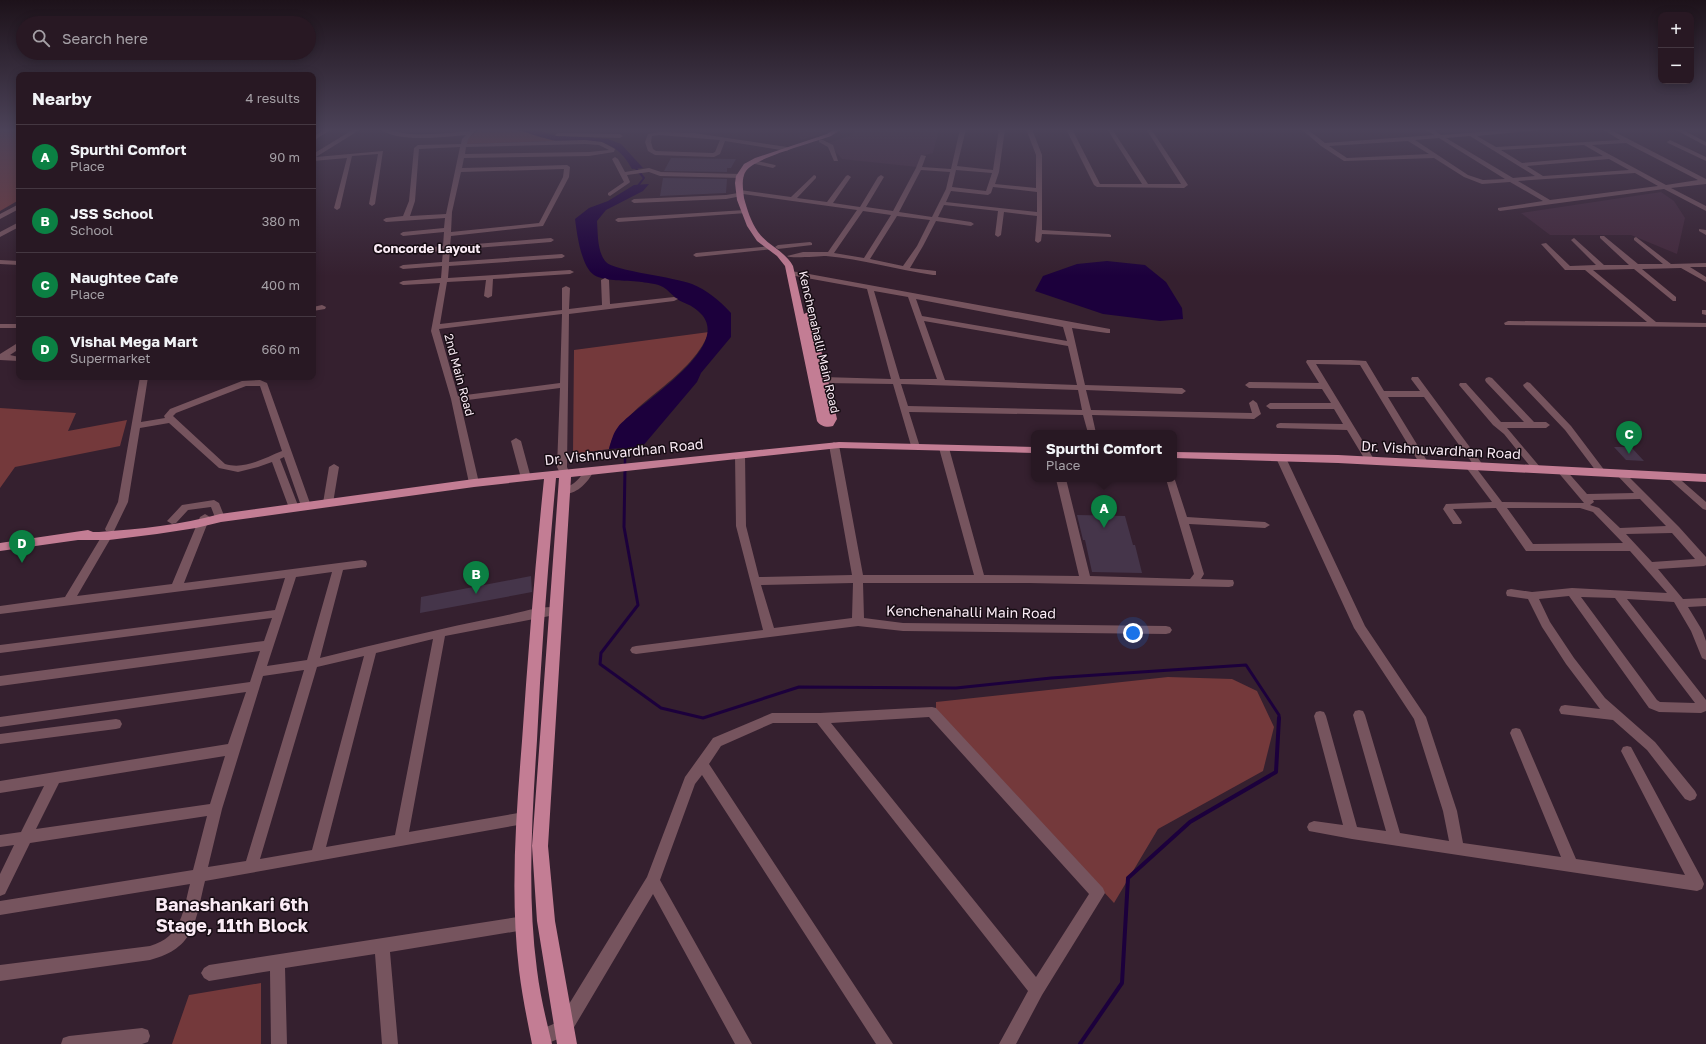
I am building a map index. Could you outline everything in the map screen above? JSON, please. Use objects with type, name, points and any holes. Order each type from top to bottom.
[{"type":"main road","name":"Kenchenahalli Main Road","points":[[741,178],[742,193],[745,212],[751,228],[760,240],[774,247],[790,256],[796,266],[794,274],[822,420],[829,424],[832,419],[823,380],[794,274],[783,258],[774,247],[767,238],[758,227],[749,202],[742,193]]},
{"type":"main road","name":"Kenchenahalli Main Road","points":[[742,193],[746,178]]},
{"type":"main road","points":[[829,424],[834,445]]},
{"type":"main road","name":"Dr. Vishnuvardhan Road","points":[[0,547],[474,483],[526,478],[559,472],[588,472],[834,445],[1031,450]]},
{"type":"main road","name":"Dr. Vishnuvardhan Road","points":[[1177,455],[1370,461],[1706,478]]},
{"type":"main road","points":[[559,472],[564,491],[540,846],[546,926],[567,1044]]},
{"type":"main road","points":[[541,1041],[532,991],[524,923],[524,818],[538,613],[559,472]]},
{"type":"main road","name":"Dr. Vishnuvardhan Road","points":[[108,532],[172,521],[204,520]]},
{"type":"street","points":[[337,208],[345,178]]},
{"type":"street","points":[[372,204],[377,178]]},
{"type":"street","points":[[406,218],[412,201],[414,178]]},
{"type":"street","name":"2nd Main Road","points":[[456,178],[449,216],[444,281],[435,331],[455,399],[474,483]]},
{"type":"street","points":[[403,234],[541,225],[566,178]]},
{"type":"street","points":[[610,194],[627,182],[625,178]]},
{"type":"street","points":[[793,199],[813,178]]},
{"type":"street","points":[[829,204],[848,178]]},
{"type":"street","points":[[830,254],[862,208],[881,178]]},
{"type":"street","points":[[865,261],[896,213],[913,178]]},
{"type":"street","points":[[906,269],[934,219],[949,189],[952,178]]},
{"type":"street","points":[[949,189],[988,193],[994,178]]},
{"type":"street","points":[[1038,241],[1040,214],[1040,178]]},
{"type":"street","points":[[1093,178],[1097,185],[1104,187],[1184,186],[1185,185],[1180,178]]},
{"type":"street","points":[[1141,178],[1146,186]]},
{"type":"street","points":[[1472,178],[1482,182],[1546,178]]},
{"type":"street","points":[[1507,178],[1550,203]]},
{"type":"street","points":[[1647,178],[1706,209]]},
{"type":"street","points":[[1500,208],[1550,203],[1706,182]]},
{"type":"street","points":[[991,185],[1040,190]]},
{"type":"street","points":[[634,201],[726,197],[742,193],[862,208],[971,224]]},
{"type":"street","points":[[942,203],[1040,214]]},
{"type":"street","points":[[0,217],[16,208]]},
{"type":"street","points":[[998,235],[1001,209]]},
{"type":"street","points":[[618,220],[745,212]]},
{"type":"street","points":[[386,220],[449,216]]},
{"type":"street","points":[[0,235],[16,226]]},
{"type":"street","points":[[1039,232],[1109,236]]},
{"type":"street","points":[[1602,237],[1673,299]]},
{"type":"street","points":[[1636,239],[1670,266]]},
{"type":"street","points":[[398,252],[551,240]]},
{"type":"street","points":[[1574,240],[1603,268]]},
{"type":"street","points":[[696,255],[810,244]]},
{"type":"street","points":[[1544,244],[1568,268],[1706,265]]},
{"type":"street","points":[[790,256],[804,253],[830,254],[934,273]]},
{"type":"street","points":[[3,262],[16,256]]},
{"type":"street","points":[[403,267],[562,256]]},
{"type":"street","points":[[3,262],[16,263]]},
{"type":"street","points":[[1683,266],[1706,280]]},
{"type":"street","points":[[1587,268],[1655,325]]},
{"type":"street","points":[[403,283],[570,272]]},
{"type":"street","points":[[794,274],[1067,325],[1107,331]]},
{"type":"street","points":[[488,296],[490,278]]},
{"type":"street","points":[[605,280],[606,307]]},
{"type":"street","points":[[559,472],[566,288]]},
{"type":"street","points":[[870,288],[915,447]]},
{"type":"street","points":[[911,295],[942,382]]},
{"type":"street","points":[[435,327],[674,299]]},
{"type":"street","points":[[316,308],[322,307]]},
{"type":"street","points":[[919,318],[1071,344]]},
{"type":"street","points":[[1508,323],[1706,325]]},
{"type":"street","points":[[1067,325],[1091,430]]},
{"type":"street","points":[[0,331],[4,326],[16,326]]},
{"type":"street","points":[[1,358],[16,348]]},
{"type":"street","points":[[1,358],[16,360]]},
{"type":"street","points":[[1370,461],[1310,362],[1361,362],[1424,464]]},
{"type":"street","points":[[1415,379],[1475,466],[1499,505],[1530,548],[1633,547]]},
{"type":"street","points":[[70,600],[123,502],[144,380]]},
{"type":"street","points":[[823,380],[1080,386],[1182,391]]},
{"type":"street","points":[[1489,380],[1532,424]]},
{"type":"street","points":[[287,452],[244,468],[230,470],[222,466],[168,416],[173,411],[245,383],[260,383],[264,385],[306,506]]},
{"type":"street","points":[[455,399],[563,385]]},
{"type":"street","points":[[1249,385],[1324,386]]},
{"type":"street","points":[[1464,385],[1498,425],[1507,432],[1537,469]]},
{"type":"street","points":[[1527,386],[1568,428],[1602,473]]},
{"type":"street","points":[[1382,394],[1426,394]]},
{"type":"street","points":[[905,409],[1254,416],[1257,414],[1253,403]]},
{"type":"street","points":[[1270,406],[1337,406]]},
{"type":"street","points":[[136,426],[171,420]]},
{"type":"street","points":[[1498,425],[1546,424]]},
{"type":"street","points":[[1280,426],[1349,427]]},
{"type":"street","points":[[516,441],[526,478]]},
{"type":"street","points":[[834,445],[858,578],[858,622]]},
{"type":"street","points":[[944,448],[980,578]]},
{"type":"street","points":[[740,455],[741,526],[770,632]]},
{"type":"street","points":[[275,457],[294,508]]},
{"type":"street","points":[[1281,458],[1360,628],[1420,717],[1450,811],[1457,848]]},
{"type":"street","points":[[328,503],[334,467]]},
{"type":"street","points":[[1562,471],[1596,510],[1651,566],[1678,600],[1705,648]]},
{"type":"street","points":[[564,491],[581,482],[588,472]]},
{"type":"street","points":[[1621,474],[1675,529],[1704,562],[1651,566]]},
{"type":"street","points":[[1671,476],[1706,507]]},
{"type":"street","points":[[1062,482],[1085,579]]},
{"type":"street","points":[[1173,482],[1199,574],[1193,583]]},
{"type":"street","points":[[1585,497],[1643,496]]},
{"type":"street","points":[[172,521],[185,507],[214,503],[220,518]]},
{"type":"street","points":[[1457,522],[1448,509],[1449,506],[1580,505],[1596,510]]},
{"type":"street","points":[[176,588],[204,520]]},
{"type":"street","points":[[1184,520],[1265,525]]},
{"type":"street","points":[[1618,531],[1675,529]]},
{"type":"street","points":[[0,610],[362,564]]},
{"type":"street","points":[[251,867],[312,664],[339,567]]},
{"type":"street","points":[[0,974],[150,953],[165,949],[177,940],[187,925],[215,809],[233,749],[292,574]]},
{"type":"street","points":[[755,581],[858,578],[980,578],[1229,583]]},
{"type":"street","points":[[1572,592],[1653,704],[1659,707],[1701,708],[1704,706],[1618,595]]},
{"type":"street","points":[[1511,593],[1532,596],[1572,592],[1706,602]]},
{"type":"street","points":[[1532,596],[1546,624],[1570,661],[1601,702],[1614,715],[1638,732],[1652,746],[1690,795]]},
{"type":"street","points":[[259,672],[312,664],[440,633],[538,613],[556,612]]},
{"type":"street","points":[[0,649],[280,613]]},
{"type":"street","name":"Kenchenahalli Main Road","points":[[636,650],[858,622],[903,627],[1166,630]]},
{"type":"street","points":[[401,840],[440,633]]},
{"type":"street","points":[[0,681],[269,645]]},
{"type":"street","points":[[317,855],[371,650]]},
{"type":"street","points":[[0,722],[254,686]]},
{"type":"street","points":[[1565,710],[1614,715]]},
{"type":"street","points":[[541,1041],[564,1028],[653,881],[690,781],[717,742],[772,718],[820,718],[932,712],[1098,893],[1037,990],[1007,1044]]},
{"type":"street","points":[[1320,716],[1352,833]]},
{"type":"street","points":[[1359,716],[1395,839]]},
{"type":"street","points":[[820,718],[1037,990]]},
{"type":"street","points":[[0,739],[116,724]]},
{"type":"street","points":[[1516,732],[1572,866]]},
{"type":"street","points":[[0,787],[233,749]]},
{"type":"street","points":[[1627,751],[1701,885]]},
{"type":"street","points":[[702,764],[885,1044]]},
{"type":"street","points":[[0,889],[54,779]]},
{"type":"street","points":[[0,841],[215,809]]},
{"type":"street","points":[[0,908],[200,876],[524,818]]},
{"type":"street","points":[[1314,827],[1701,885]]},
{"type":"street","points":[[653,881],[744,1044]]},
{"type":"street","points":[[209,974],[524,923]]},
{"type":"street","points":[[382,946],[390,1044]]},
{"type":"street","points":[[277,963],[279,1044]]},
{"type":"street","points":[[69,1044],[142,1036]]},
{"type":"shaded area","points":[[0,178],[16,178],[16,202],[0,211]]},
{"type":"shaded area","points":[[649,184],[643,191],[606,210],[597,221],[598,243],[603,258],[611,265],[620,268],[684,281],[708,292],[731,313],[731,337],[701,373],[697,382],[642,447],[609,449],[616,429],[696,357],[705,340],[707,325],[698,311],[693,307],[677,299],[665,288],[658,285],[637,281],[604,279],[594,275],[586,265],[583,257],[578,241],[575,219],[589,208],[608,201],[634,185]]},
{"type":"shaded area","points":[[1661,192],[1674,201],[1685,218],[1677,254],[1631,235],[1550,235],[1521,213]]},
{"type":"shaded area","points":[[1107,261],[1145,265],[1166,282],[1182,308],[1183,319],[1160,321],[1103,314],[1035,291],[1043,276],[1077,264]]},
{"type":"shaded area","points":[[709,332],[700,350],[687,365],[627,419],[616,433],[609,449],[573,454],[574,350]]},
{"type":"shaded area","points":[[0,408],[76,413],[68,431],[127,420],[120,446],[15,467],[0,488]]},
{"type":"shaded area","points":[[1168,677],[1232,679],[1257,691],[1274,727],[1263,771],[1158,829],[1114,903],[936,711],[936,702]]},
{"type":"shaded area","points":[[261,983],[261,1044],[172,1044],[189,995]]},
{"type":"building","points":[[663,178],[727,179],[726,193],[660,196]]},
{"type":"building","points":[[1614,447],[1631,447],[1644,461],[1626,460]]},
{"type":"building","points":[[1077,515],[1125,516],[1133,545],[1135,545],[1142,573],[1092,572],[1085,540],[1083,540]]},
{"type":"building","points":[[531,576],[532,592],[420,613],[421,597]]},
{"type":"waterway","points":[[637,187],[644,178]]},
{"type":"waterway","points":[[625,468],[625,449],[627,446]]},
{"type":"waterway","points":[[625,468],[624,527],[638,605],[601,653],[600,664],[661,708],[703,718],[799,687],[956,688],[1051,678],[1246,665],[1279,715],[1279,718]]},
{"type":"waterway","points":[[1080,1044],[1122,983],[1128,878],[1190,822],[1276,772],[1279,718]]},
{"type":"place","name":"Naughtee Cafe","points":[[1629,454]]},
{"type":"place","name":"Spurthi Comfort","points":[[1104,528]]},
{"type":"place","name":"Vishal Mega Mart","points":[[22,563]]},
{"type":"place","name":"JSS School","points":[[476,594]]},
{"type":"district","name":"Concorde Layout","points":[[427,248]]},
{"type":"district","name":"Banashankari 6th Stage, 11th Block","points":[[232,915]]}]
